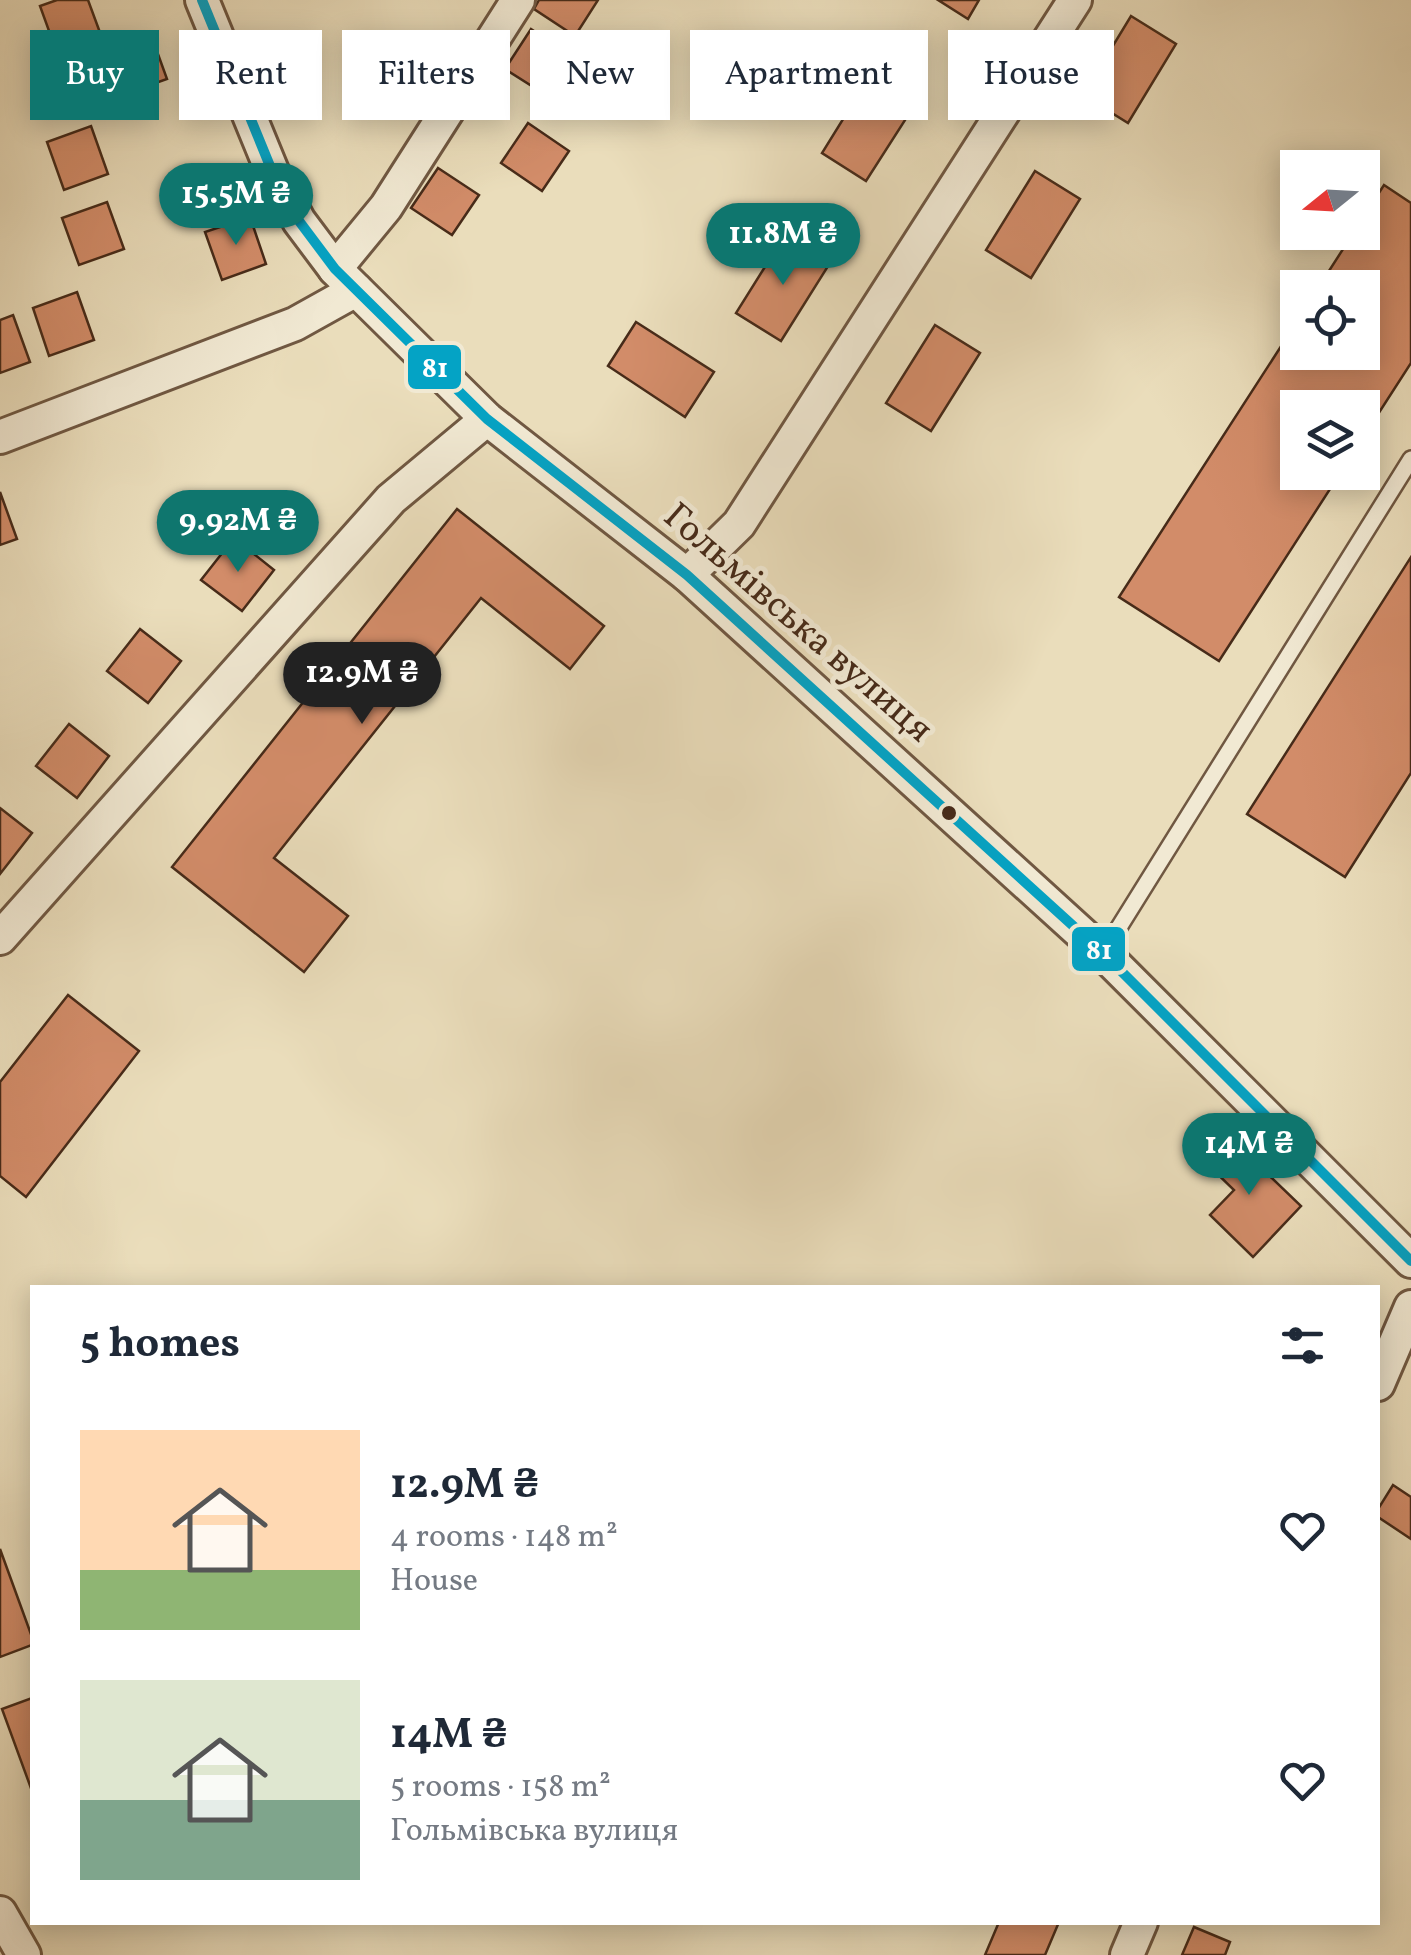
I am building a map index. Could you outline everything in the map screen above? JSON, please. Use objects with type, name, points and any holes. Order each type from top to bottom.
[{"type":"street","name":"Гольмівська вулиця","points":[[202,0],[272,171],[299,221],[345,280],[487,419],[687,575],[1103,953],[1411,1262]]},
{"type":"street","points":[[0,437],[296,324],[345,280],[386,206],[518,0]]},
{"type":"street","points":[[687,575],[739,524],[1075,0]]},
{"type":"street","points":[[0,938],[391,499],[487,419]]},
{"type":"street","points":[[1380,1379],[1411,1307]]},
{"type":"street","points":[[0,1913],[24,1955]]},
{"type":"street","points":[[1127,1955],[1140,1925]]},
{"type":"lane","points":[[1103,953],[1411,459]]},
{"type":"building","points":[[57,0],[88,0],[99,30],[49,30],[40,6]]},
{"type":"building","points":[[539,0],[598,0],[579,30],[566,30],[534,9]]},
{"type":"building","points":[[938,0],[979,0],[968,19]]},
{"type":"building","points":[[1131,16],[1176,44],[1128,123],[1114,114],[1114,44]]},
{"type":"building","points":[[530,31],[530,85],[510,72],[510,61]]},
{"type":"building","points":[[159,57],[167,79],[159,82]]},
{"type":"building","points":[[842,120],[905,120],[866,181],[822,153]]},
{"type":"building","points":[[528,123],[569,151],[542,191],[501,163]]},
{"type":"building","points":[[91,126],[108,174],[64,190],[47,142]]},
{"type":"building","points":[[438,168],[479,195],[452,235],[411,208]]},
{"type":"building","points":[[1035,171],[1080,199],[1031,278],[986,250]]},
{"type":"building","points":[[1384,185],[1411,203],[1411,363],[1380,411],[1380,390],[1280,390],[1280,490],[1329,490],[1219,661],[1119,597],[1280,348],[1280,370],[1380,370],[1380,270],[1330,270],[1342,250],[1380,250],[1380,191]]},
{"type":"building","points":[[107,202],[124,249],[79,265],[62,218]]},
{"type":"building","points":[[250,217],[266,264],[222,280],[205,232]]},
{"type":"building","points":[[785,235],[830,263],[781,341],[736,313]]},
{"type":"building","points":[[77,292],[94,340],[49,356],[33,308]]},
{"type":"building","points":[[13,315],[30,362],[0,373],[0,320]]},
{"type":"building","points":[[636,322],[714,372],[685,417],[608,366]]},
{"type":"building","points":[[935,325],[980,353],[931,431],[886,403]]},
{"type":"building","points":[[0,492],[17,539],[0,545]]},
{"type":"building","points":[[457,509],[604,626],[570,669],[481,598],[274,858],[348,916],[304,972],[172,867]]},
{"type":"building","points":[[234,538],[274,570],[242,611],[201,580]]},
{"type":"building","points":[[1411,557],[1411,773],[1345,877],[1247,814]]},
{"type":"building","points":[[140,629],[181,661],[148,703],[107,671]]},
{"type":"building","points":[[69,724],[109,756],[77,798],[36,766]]},
{"type":"building","points":[[0,808],[32,833],[0,874]]},
{"type":"building","points":[[68,995],[139,1051],[26,1197],[0,1176],[0,1082]]},
{"type":"building","points":[[1227,1135],[1301,1206],[1253,1257],[1210,1215],[1234,1190],[1203,1160]]},
{"type":"building","points":[[1393,1485],[1411,1497],[1411,1539],[1380,1518],[1380,1506]]},
{"type":"building","points":[[0,1549],[30,1632],[30,1646],[0,1657]]},
{"type":"building","points":[[30,1699],[30,1786],[2,1709]]},
{"type":"building","points":[[998,1925],[1058,1925],[1045,1955],[985,1955]]},
{"type":"building","points":[[1194,1927],[1230,1942],[1225,1955],[1182,1955]]},
{"type":"transit line","name":"81","points":[[202,0],[272,171],[299,221],[335,269],[487,419],[687,575],[1103,953],[1411,1261]]}]
